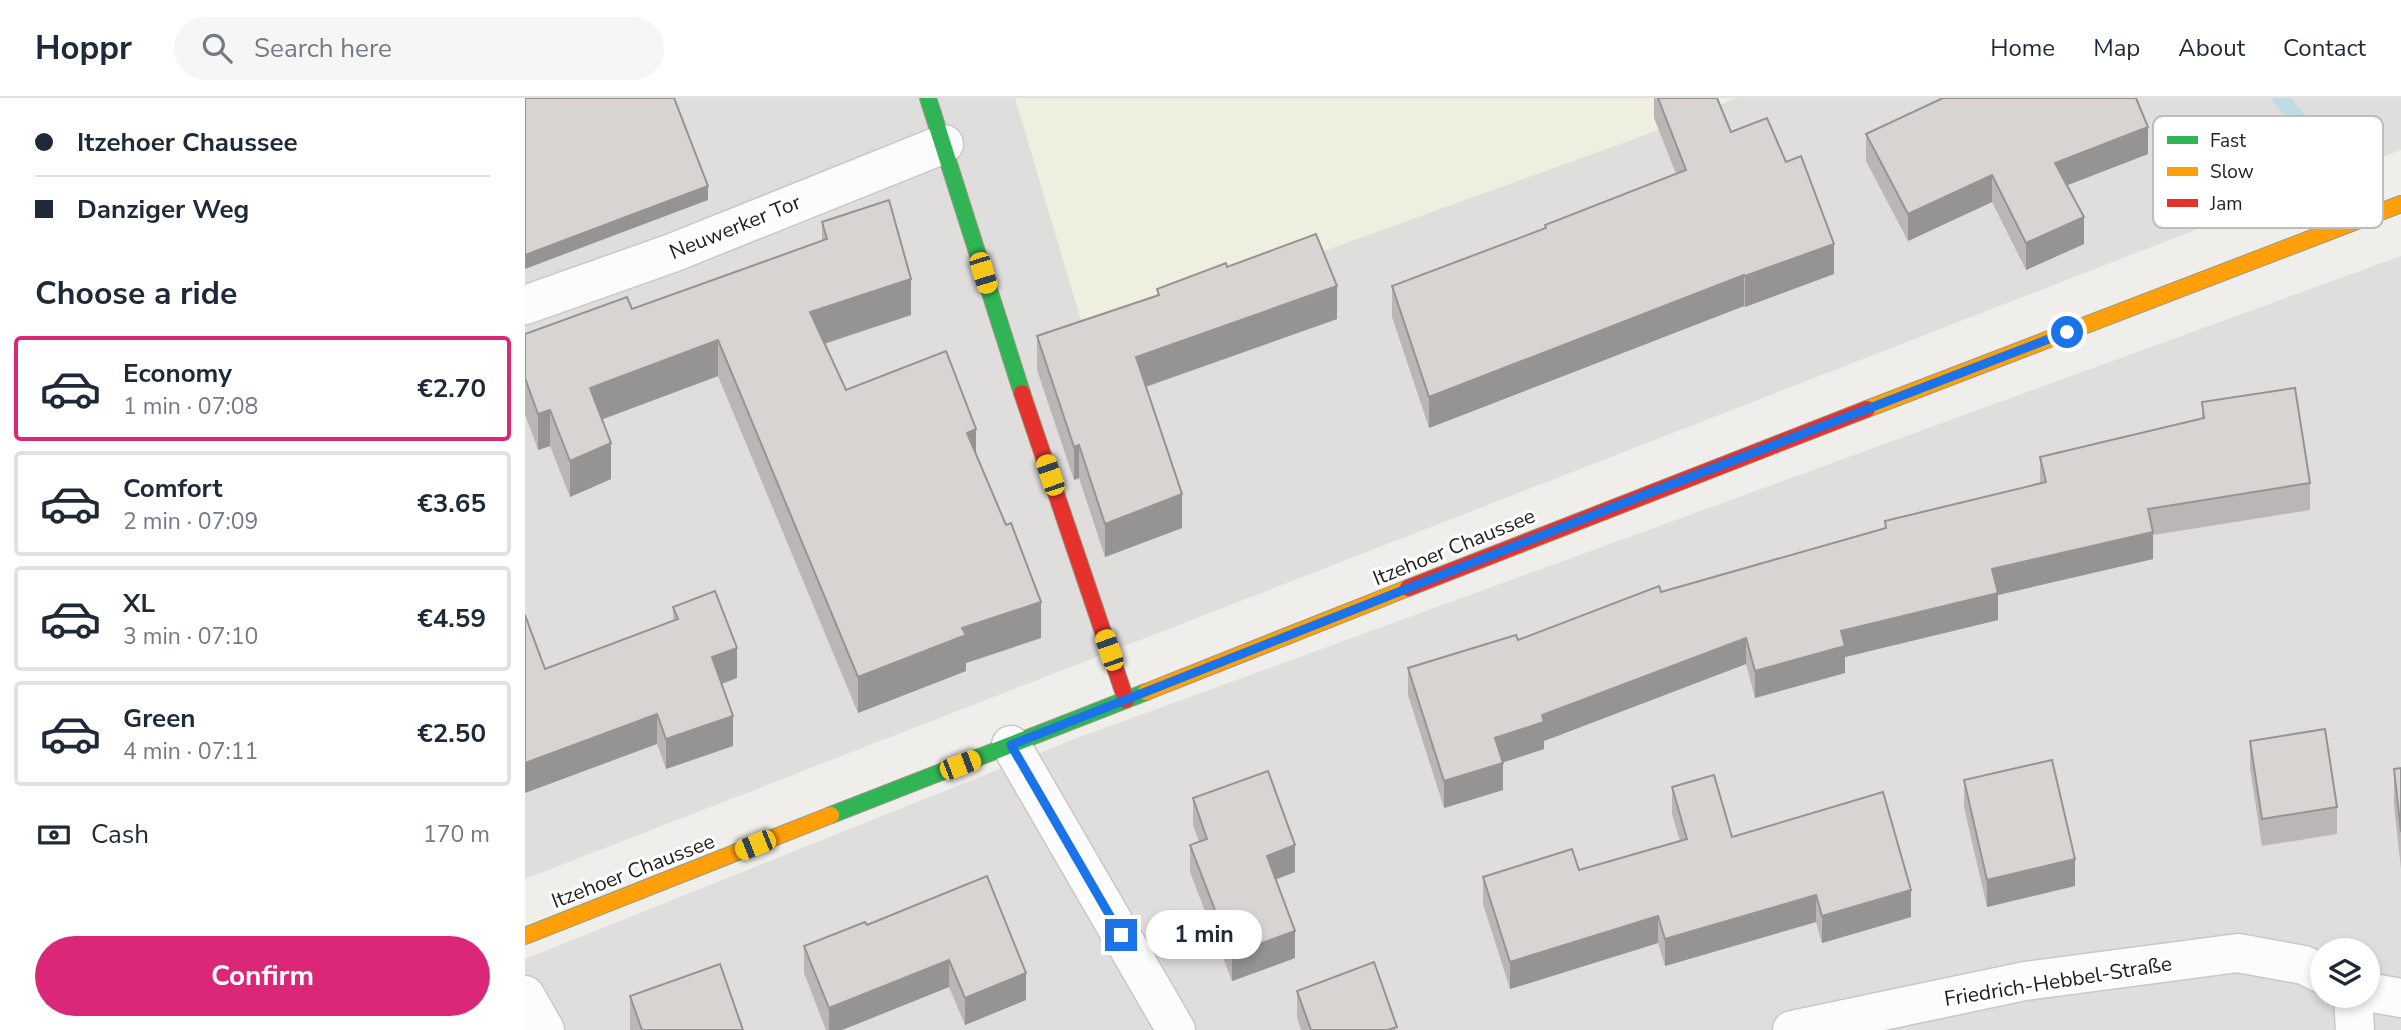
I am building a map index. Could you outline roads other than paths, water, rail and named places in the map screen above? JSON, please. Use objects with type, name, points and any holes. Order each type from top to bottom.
[{"type":"street","points":[[928,98],[1007,350],[1126,700]]},
{"type":"street","name":"Neuwerker Tor","points":[[525,305],[672,253],[944,144]]},
{"type":"street","name":"Itzehoer Chaussee","points":[[2383,211],[2401,204]]},
{"type":"street","name":"Itzehoer Chaussee","points":[[525,936],[1657,490],[2339,228]]},
{"type":"street","points":[[1011,745],[1176,1030]]},
{"type":"street","name":"Friedrich-Hebbel-Straße","points":[[1792,1030],[2025,981],[2238,953],[2310,968]]},
{"type":"street","points":[[2380,994],[2401,998]]},
{"type":"street","points":[[525,995],[545,1030]]},
{"type":"street","points":[[2354,1008],[2355,1030]]},
{"type":"waterway","points":[[2280,98],[2295,116]]}]
